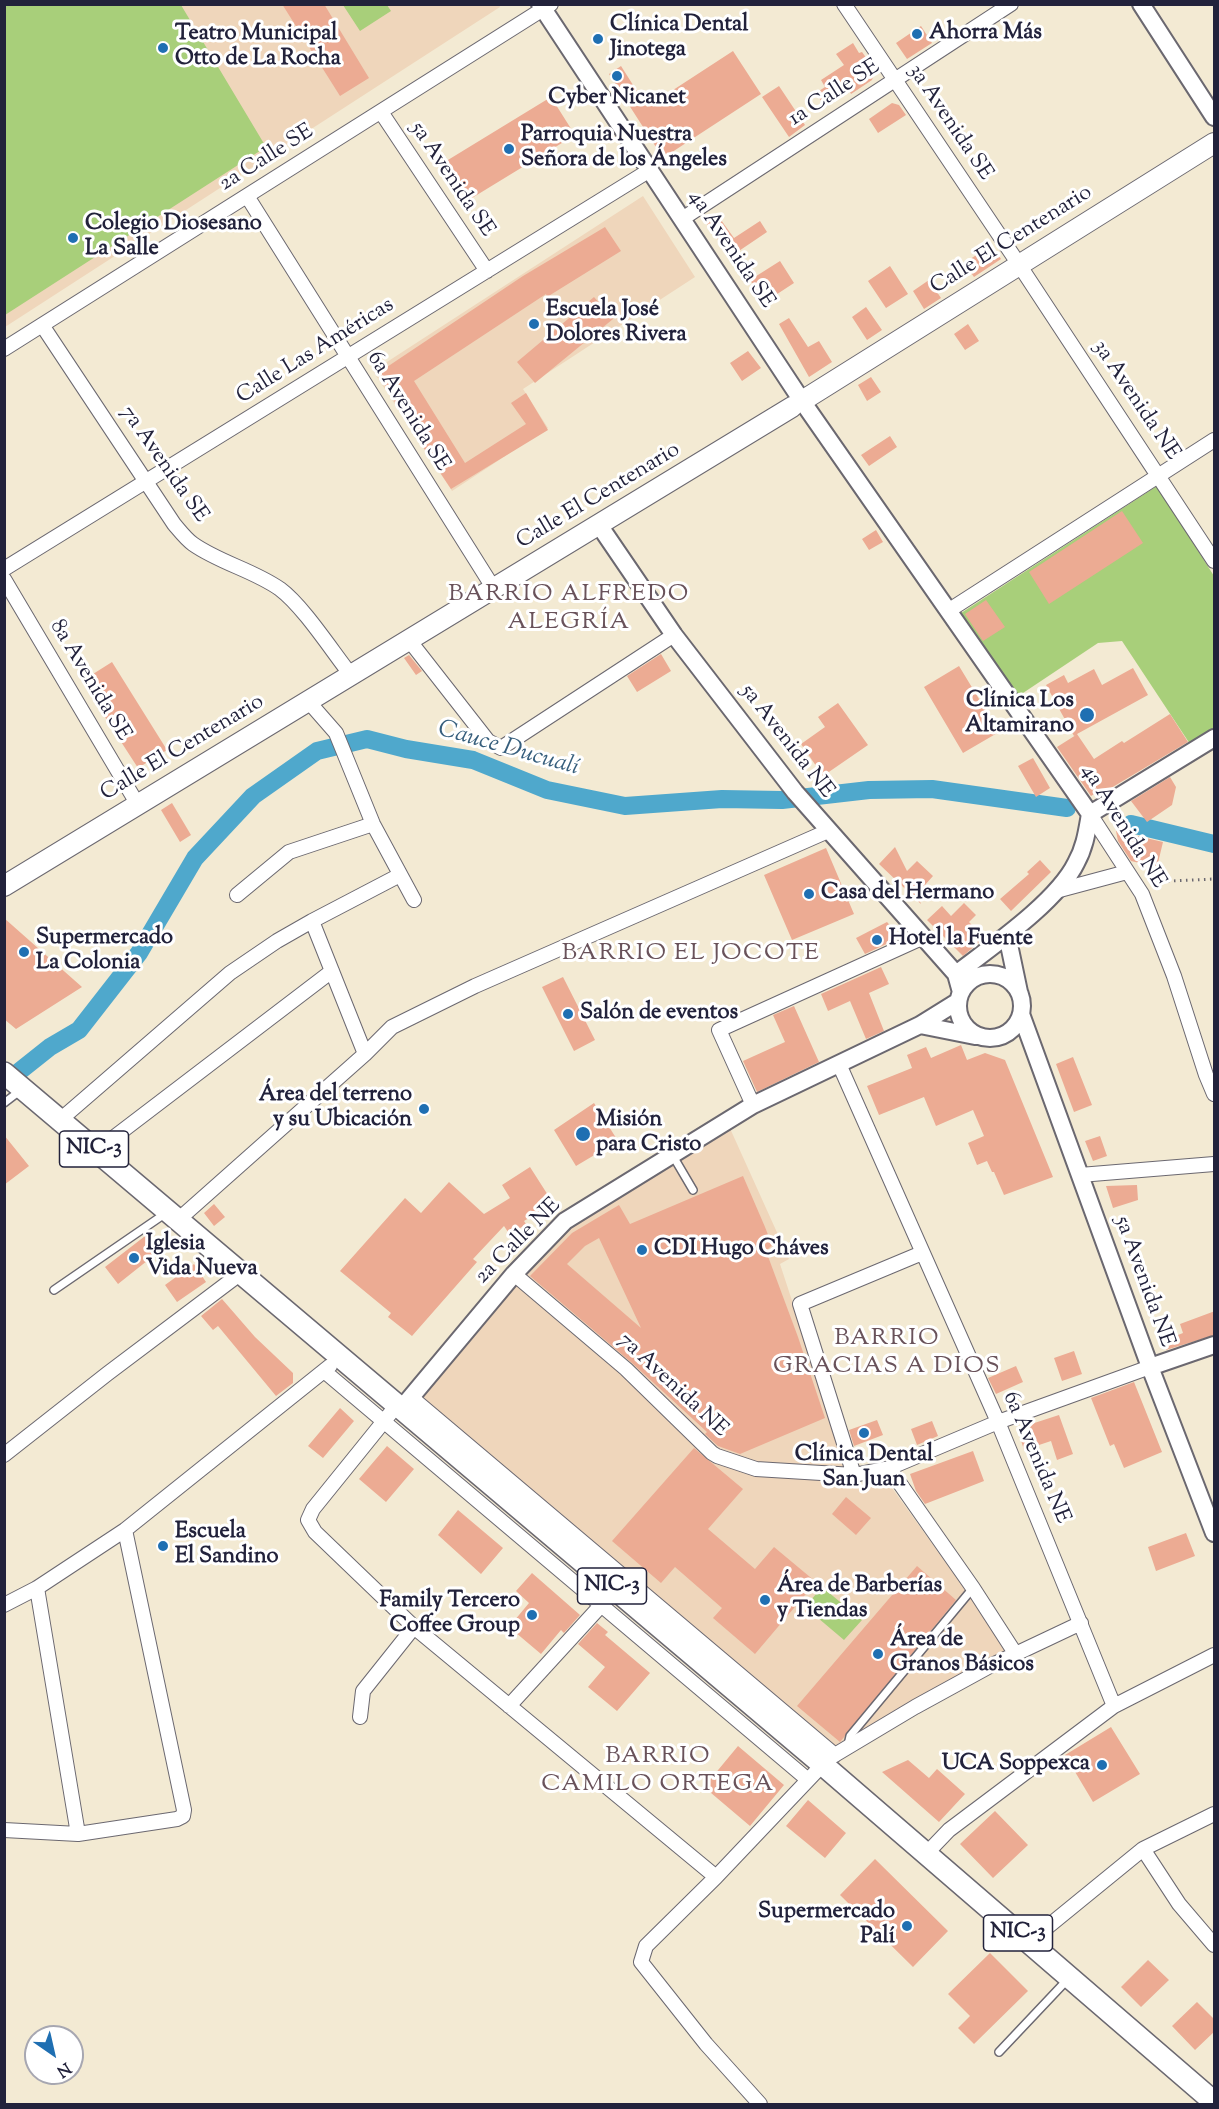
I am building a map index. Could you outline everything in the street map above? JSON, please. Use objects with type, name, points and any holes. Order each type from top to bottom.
[{"type":"main road","name":"Calle El Centenario","points":[[4,886],[797,404],[1215,143]]},
{"type":"main road","name":"NIC-3","points":[[4,1073],[340,1357],[608,1597],[821,1766],[1215,2102]]},
{"type":"street","name":"3a Avenida SE","points":[[844,4],[1019,265]]},
{"type":"street","name":"1a Calle SE","points":[[682,219],[1011,4]]},
{"type":"street","points":[[1141,4],[1215,117]]},
{"type":"street","name":"2a Calle SE","points":[[4,349],[545,6]]},
{"type":"street","name":"4a Avenida SE","points":[[545,6],[682,219],[797,404]]},
{"type":"street","name":"5a Avenida SE","points":[[381,112],[487,271]]},
{"type":"street","name":"Calle Las Américas","points":[[4,569],[650,170]]},
{"type":"street","name":"6a Avenida SE","points":[[247,196],[494,589]]},
{"type":"street","name":"3a Avenida NE","points":[[1019,265],[1215,561]]},
{"type":"street","name":"7a Avenida SE","points":[[42,325],[174,524],[191,543],[208,554],[238,566],[280,589],[294,603],[351,675]]},
{"type":"street","name":"4a Avenida NE","points":[[797,404],[948,611],[1090,814],[1142,894],[1174,976],[1206,1075],[1215,1094]]},
{"type":"street","points":[[948,611],[1215,440]]},
{"type":"street","name":"5a Avenida NE","points":[[599,525],[674,635],[795,792],[956,974]]},
{"type":"street","name":"8a Avenida SE","points":[[4,579],[138,805]]},
{"type":"street","points":[[410,640],[488,741],[501,748],[674,635]]},
{"type":"street","points":[[308,701],[336,733],[373,824],[414,900]]},
{"type":"street","points":[[956,974],[1007,935],[1056,891],[1075,866],[1085,844],[1090,814],[1215,738]]},
{"type":"street","points":[[237,895],[289,852],[373,824]]},
{"type":"street","points":[[173,1216],[365,1054],[392,1027],[465,991],[828,831]]},
{"type":"street","points":[[60,1120],[230,973],[277,941],[400,875]]},
{"type":"street","points":[[1056,891],[1131,877]]},
{"type":"street","points":[[312,921],[365,1054]]},
{"type":"street","points":[[959,997],[966,983],[980,975],[1007,935]]},
{"type":"street","points":[[920,1025],[990,1038],[1010,1031],[1021,1014],[1022,1003],[1007,935]]},
{"type":"street","points":[[753,1105],[719,1030],[924,937]]},
{"type":"street","points":[[96,1151],[332,970]]},
{"type":"street","points":[[956,974],[996,974],[1006,977],[1020,993]]},
{"type":"street","points":[[956,974],[959,997],[958,1013],[962,1023],[969,1031],[979,1036]]},
{"type":"street","name":"2a Calle NE","points":[[398,1408],[514,1274],[565,1221],[753,1105],[920,1025],[959,997]]},
{"type":"street","name":"5a Avenida NE","points":[[1021,1014],[1150,1367],[1215,1533]]},
{"type":"street","points":[[1000,1036],[1032,1044]]},
{"type":"street","name":"6a Avenida NE","points":[[839,1064],[998,1422],[1114,1706]]},
{"type":"street","points":[[1080,1175],[1215,1164]]},
{"type":"street","points":[[854,1475],[800,1304],[922,1253]]},
{"type":"street","points":[[4,1455],[241,1273]]},
{"type":"street","name":"7a Avenida NE","points":[[514,1274],[626,1370],[717,1456],[756,1468],[854,1475],[889,1468],[998,1422],[1150,1367]]},
{"type":"street","points":[[1150,1367],[1215,1345]]},
{"type":"street","points":[[4,1605],[37,1588],[125,1530],[340,1357]]},
{"type":"street","points":[[324,1371],[398,1408],[821,1766]]},
{"type":"street","points":[[398,1408],[313,1509],[308,1520],[315,1532],[414,1627],[716,1877]]},
{"type":"street","points":[[889,1468],[973,1588],[1015,1653]]},
{"type":"street","points":[[4,1830],[78,1834],[177,1819],[183,1815],[184,1810],[125,1530]]},
{"type":"street","points":[[37,1588],[78,1834]]},
{"type":"street","points":[[509,1706],[608,1597]]},
{"type":"street","points":[[760,2104],[706,2044],[641,1962],[646,1946],[716,1877],[821,1766],[915,1707],[1015,1653],[1082,1623]]},
{"type":"street","points":[[360,1717],[363,1691],[414,1627]]},
{"type":"street","points":[[926,1854],[949,1830],[1114,1706],[1215,1655]]},
{"type":"street","points":[[1029,1942],[1143,1849],[1215,1814]]},
{"type":"street","points":[[1143,1849],[1179,1904],[1215,1945]]},
{"type":"lane","points":[[4,1103],[23,1089]]},
{"type":"lane","points":[[672,1154],[693,1190]]},
{"type":"lane","points":[[54,1290],[173,1216]]},
{"type":"lane","points":[[848,1748],[850,1736],[973,1588]]},
{"type":"lane","points":[[999,2052],[1070,1977]]},
{"type":"path","points":[[1131,877],[1215,879]]},
{"type":"shaded area","name":"Colegio Diosesano La Salle","points":[[499,4],[500,7],[5,327],[5,5]]},
{"type":"shaded area","name":"Escuela José Dolores Rivera","points":[[643,196],[695,277],[523,389],[548,428],[452,491],[373,371]]},
{"type":"shaded area","points":[[728,1124],[789,1259],[780,1264],[852,1484],[892,1488],[967,1592],[1005,1651],[837,1748],[416,1393],[567,1223]]},
{"type":"green space","name":"Colegio Diosesano La Salle","points":[[5,4],[181,5],[266,147],[5,315]]},
{"type":"green space","points":[[343,5],[387,5],[391,11],[360,31]]},
{"type":"green space","points":[[1157,486],[1214,576],[1214,729],[1190,744],[1122,641],[1098,643],[1014,699],[958,615]]},
{"type":"green space","points":[[822,1587],[862,1620],[844,1640],[805,1607]]},
{"type":"building","points":[[282,4],[324,4],[369,78],[340,96]]},
{"type":"building","name":"Ahorra Más","points":[[921,26],[932,43],[907,59],[896,43]]},
{"type":"building","points":[[853,43],[875,70],[872,80],[851,94],[848,88],[823,104],[816,93],[825,87],[821,80],[844,65],[836,54]]},
{"type":"building","points":[[733,51],[761,94],[663,158],[609,74],[621,66],[647,107]]},
{"type":"building","points":[[779,86],[805,125],[789,137],[762,97]]},
{"type":"building","name":"Parroquia Nuestra Señora de los Ángeles","points":[[551,97],[575,135],[467,201],[443,163]]},
{"type":"building","points":[[892,103],[899,105],[906,115],[878,133],[869,119]]},
{"type":"building","points":[[716,213],[734,238],[760,221],[767,232],[730,257],[705,221]]},
{"type":"building","points":[[605,227],[621,251],[547,297],[546,294],[414,381],[465,463],[526,424],[511,403],[526,393],[548,430],[451,489],[409,426],[378,373],[523,276]]},
{"type":"building","points":[[992,245],[1001,259],[974,277],[964,263]]},
{"type":"building","points":[[780,261],[794,283],[765,302],[750,280]]},
{"type":"building","points":[[890,266],[908,294],[886,308],[868,281]]},
{"type":"building","points":[[929,280],[941,298],[924,309],[913,291]]},
{"type":"building","points":[[594,297],[613,319],[535,383],[517,362]]},
{"type":"building","points":[[866,307],[882,330],[867,340],[852,317]]},
{"type":"building","points":[[789,318],[808,347],[819,341],[832,362],[809,377],[779,324]]},
{"type":"building","points":[[968,324],[979,341],[965,350],[954,334]]},
{"type":"building","points":[[748,351],[761,368],[742,381],[730,363]]},
{"type":"building","points":[[871,377],[881,392],[867,401],[858,385]]},
{"type":"building","points":[[890,436],[897,447],[869,466],[861,455]]},
{"type":"building","points":[[1122,511],[1143,543],[1049,604],[1029,572]]},
{"type":"building","points":[[876,530],[883,542],[869,550],[862,539]]},
{"type":"building","points":[[986,600],[1005,627],[983,641],[965,614]]},
{"type":"building","points":[[661,654],[671,671],[637,692],[627,676]]},
{"type":"building","points":[[409,655],[422,671],[416,675],[404,658]]},
{"type":"building","points":[[112,662],[167,750],[138,768],[103,714],[114,707],[93,674]]},
{"type":"building","points":[[959,666],[999,732],[963,753],[924,687]]},
{"type":"building","points":[[1133,668],[1148,695],[1077,734],[1094,759],[1170,714],[1188,742],[1101,794],[1099,791],[1091,796],[1057,747],[1076,735],[1074,736],[1046,685],[1064,675],[1068,683],[1094,669],[1102,685]]},
{"type":"building","points":[[838,703],[868,745],[823,776],[801,744],[825,727],[818,717]]},
{"type":"building","points":[[1033,758],[1050,788],[1036,797],[1018,766]]},
{"type":"building","points":[[1170,777],[1176,787],[1172,805],[1147,822],[1131,801]]},
{"type":"building","points":[[172,803],[191,835],[180,842],[161,810]]},
{"type":"building","points":[[1116,831],[1163,842],[1157,867],[1131,861],[1118,841]]},
{"type":"building","points":[[895,847],[907,871],[917,861],[933,876],[917,894],[921,904],[879,864]]},
{"type":"building","name":"Casa del Hermano","points":[[826,848],[854,914],[792,940],[764,875]]},
{"type":"building","points":[[1040,860],[1051,872],[1011,911],[1000,899],[1029,874],[1027,872]]},
{"type":"building","points":[[964,903],[976,915],[969,922],[984,938],[963,956],[927,920],[942,906],[951,916]]},
{"type":"building","name":"Supermercado La Colonia","points":[[4,918],[82,987],[16,1029],[4,1019]]},
{"type":"building","name":"Hotel la Fuente","points":[[887,922],[899,935],[897,939],[865,954],[856,938]]},
{"type":"building","points":[[881,967],[889,984],[869,993],[884,1031],[866,1039],[850,1001],[828,1011],[821,994]]},
{"type":"building","name":"Salón de eventos","points":[[563,977],[595,1040],[574,1051],[542,987]]},
{"type":"building","points":[[794,1006],[819,1062],[757,1092],[743,1061],[785,1042],[773,1015]]},
{"type":"building","points":[[961,1045],[967,1060],[985,1053],[1005,1060],[1053,1177],[1004,1195],[987,1161],[977,1165],[968,1143],[984,1136],[973,1110],[936,1126],[924,1097],[879,1115],[867,1086],[912,1068],[907,1055],[926,1047],[931,1058]]},
{"type":"building","points":[[1073,1057],[1092,1105],[1074,1112],[1056,1064]]},
{"type":"building","points":[[594,1103],[618,1141],[576,1166],[554,1130]]},
{"type":"building","points":[[4,1135],[29,1166],[4,1185]]},
{"type":"building","points":[[1100,1136],[1107,1156],[1093,1161],[1085,1141]]},
{"type":"building","points":[[530,1167],[553,1203],[524,1221],[526,1224],[510,1235],[504,1226],[473,1259],[477,1262],[412,1336],[388,1317],[391,1313],[340,1271],[405,1198],[421,1213],[449,1182],[484,1214],[510,1198],[502,1185]]},
{"type":"building","points":[[743,1176],[772,1245],[766,1251],[825,1418],[740,1454],[718,1446],[705,1434],[707,1432],[632,1363],[530,1276],[572,1233],[619,1205],[630,1224]],"holes":[[[599,1238],[641,1328],[567,1264],[585,1246]]]},
{"type":"building","points":[[1137,1185],[1138,1200],[1113,1208],[1106,1186]]},
{"type":"building","points":[[214,1204],[225,1217],[214,1226],[204,1213]]},
{"type":"building","name":"Iglesia Vida Nueva","points":[[149,1233],[162,1249],[118,1284],[105,1267]]},
{"type":"building","points":[[194,1264],[206,1282],[177,1302],[165,1285]]},
{"type":"building","points":[[222,1299],[255,1337],[293,1373],[293,1383],[276,1396],[218,1326],[213,1330],[201,1316]]},
{"type":"building","points":[[1215,1311],[1215,1335],[1166,1350],[1163,1341],[1183,1333],[1180,1324]]},
{"type":"building","points":[[1074,1351],[1082,1374],[1062,1381],[1054,1358]]},
{"type":"building","points":[[1016,1366],[1023,1382],[996,1394],[988,1378]]},
{"type":"building","points":[[1134,1382],[1162,1452],[1124,1468],[1114,1444],[1110,1446],[1091,1398]]},
{"type":"building","points":[[340,1408],[354,1421],[323,1458],[308,1446]]},
{"type":"building","points":[[1059,1415],[1073,1454],[1057,1460],[1051,1441],[1024,1450],[1019,1434],[1022,1427]]},
{"type":"building","name":"Clínica Dental San Juan","points":[[877,1420],[883,1435],[854,1446],[849,1430]]},
{"type":"building","points":[[932,1421],[938,1436],[917,1445],[911,1429]]},
{"type":"building","points":[[387,1446],[414,1469],[386,1502],[359,1479]]},
{"type":"building","points":[[694,1448],[743,1489],[708,1529],[755,1569],[774,1547],[816,1582],[755,1654],[713,1618],[722,1608],[675,1567],[661,1583],[612,1541]]},
{"type":"building","points":[[973,1451],[984,1481],[925,1504],[916,1491],[910,1474]]},
{"type":"building","points":[[846,1497],[871,1518],[856,1535],[832,1514]]},
{"type":"building","points":[[458,1510],[503,1548],[481,1574],[438,1535]]},
{"type":"building","points":[[1186,1533],[1195,1556],[1156,1571],[1148,1547]]},
{"type":"building","name":"Área de Granos Básicos","points":[[917,1566],[956,1600],[840,1742],[797,1706]]},
{"type":"building","points":[[532,1573],[580,1615],[564,1633],[561,1630],[541,1654],[509,1627],[529,1603],[516,1591]]},
{"type":"building","points":[[597,1623],[608,1632],[605,1635],[650,1673],[617,1711],[588,1687],[605,1667],[578,1644]]},
{"type":"building","name":"UCA Soppexca","points":[[1111,1727],[1140,1774],[1093,1802],[1065,1755]]},
{"type":"building","points":[[738,1746],[784,1785],[750,1826],[704,1787]]},
{"type":"building","points":[[908,1760],[929,1778],[937,1769],[965,1794],[939,1822],[882,1772]]},
{"type":"building","points":[[808,1800],[846,1833],[825,1858],[786,1826]]},
{"type":"building","points":[[995,1811],[1028,1845],[993,1878],[960,1844]]},
{"type":"building","name":"Supermercado Palí","points":[[875,1859],[948,1931],[913,1967],[840,1895]]},
{"type":"building","points":[[990,1953],[1028,1991],[974,2044],[958,2028],[970,2016],[948,1994]]},
{"type":"building","points":[[1148,1960],[1169,1980],[1141,2007],[1121,1987]]},
{"type":"building","points":[[1197,2002],[1215,2020],[1215,2031],[1195,2050],[1172,2026]]},
{"type":"waterway","name":"Cauce Ducualí","points":[[11,1078],[50,1047],[79,1030],[139,953],[195,858],[253,796],[317,751],[367,739],[406,749],[473,760],[547,790],[625,806],[722,799],[782,800],[869,790],[932,789],[1067,808]]},
{"type":"waterway","name":"Cauce Ducualí","points":[[1131,824],[1214,844]]},
{"type":"place","name":"Ahorra Más","points":[[917,34]]},
{"type":"place","name":"Clínica Dental Jinotega","points":[[598,39]]},
{"type":"place","name":"Teatro Municipal Otto de La Rocha","points":[[163,48]]},
{"type":"place","name":"Cyber Nicanet","points":[[617,76]]},
{"type":"place","name":"Parroquia Nuestra Señora de los Ángeles","points":[[509,149]]},
{"type":"place","name":"Colegio Diosesano La Salle","points":[[73,238]]},
{"type":"place","name":"Escuela José Dolores Rivera","points":[[534,324]]},
{"type":"place","name":"Clínica Los Altamirano","points":[[1087,715]]},
{"type":"place","name":"Casa del Hermano","points":[[809,894]]},
{"type":"place","name":"Hotel la Fuente","points":[[877,940]]},
{"type":"place","name":"Supermercado La Colonia","points":[[24,952]]},
{"type":"place","name":"Salón de eventos","points":[[568,1014]]},
{"type":"place","name":"Área del terreno y su Ubicación","points":[[424,1109]]},
{"type":"place","name":"Misión para Cristo","points":[[583,1134]]},
{"type":"place","name":"CDI Hugo Cháves","points":[[642,1250]]},
{"type":"place","name":"Iglesia Vida Nueva","points":[[134,1258]]},
{"type":"place","name":"Clínica Dental San Juan","points":[[864,1433]]},
{"type":"place","name":"Escuela El Sandino","points":[[163,1546]]},
{"type":"place","name":"Área de Barberías y Tiendas","points":[[765,1600]]},
{"type":"place","name":"Family Tercero Coffee Group","points":[[532,1615]]},
{"type":"place","name":"Área de Granos Básicos","points":[[878,1654]]},
{"type":"place","name":"UCA Soppexca","points":[[1102,1765]]},
{"type":"place","name":"Supermercado Palí","points":[[907,1926]]},
{"type":"district","name":"BARRIO ALFREDO ALEGRÍA","points":[[569,610]]},
{"type":"district","name":"BARRIO EL JOCOTE","points":[[691,955]]},
{"type":"district","name":"BARRIO GRACIAS A DIOS","points":[[887,1354]]},
{"type":"district","name":"BARRIO CAMILO ORTEGA","points":[[658,1772]]}]
